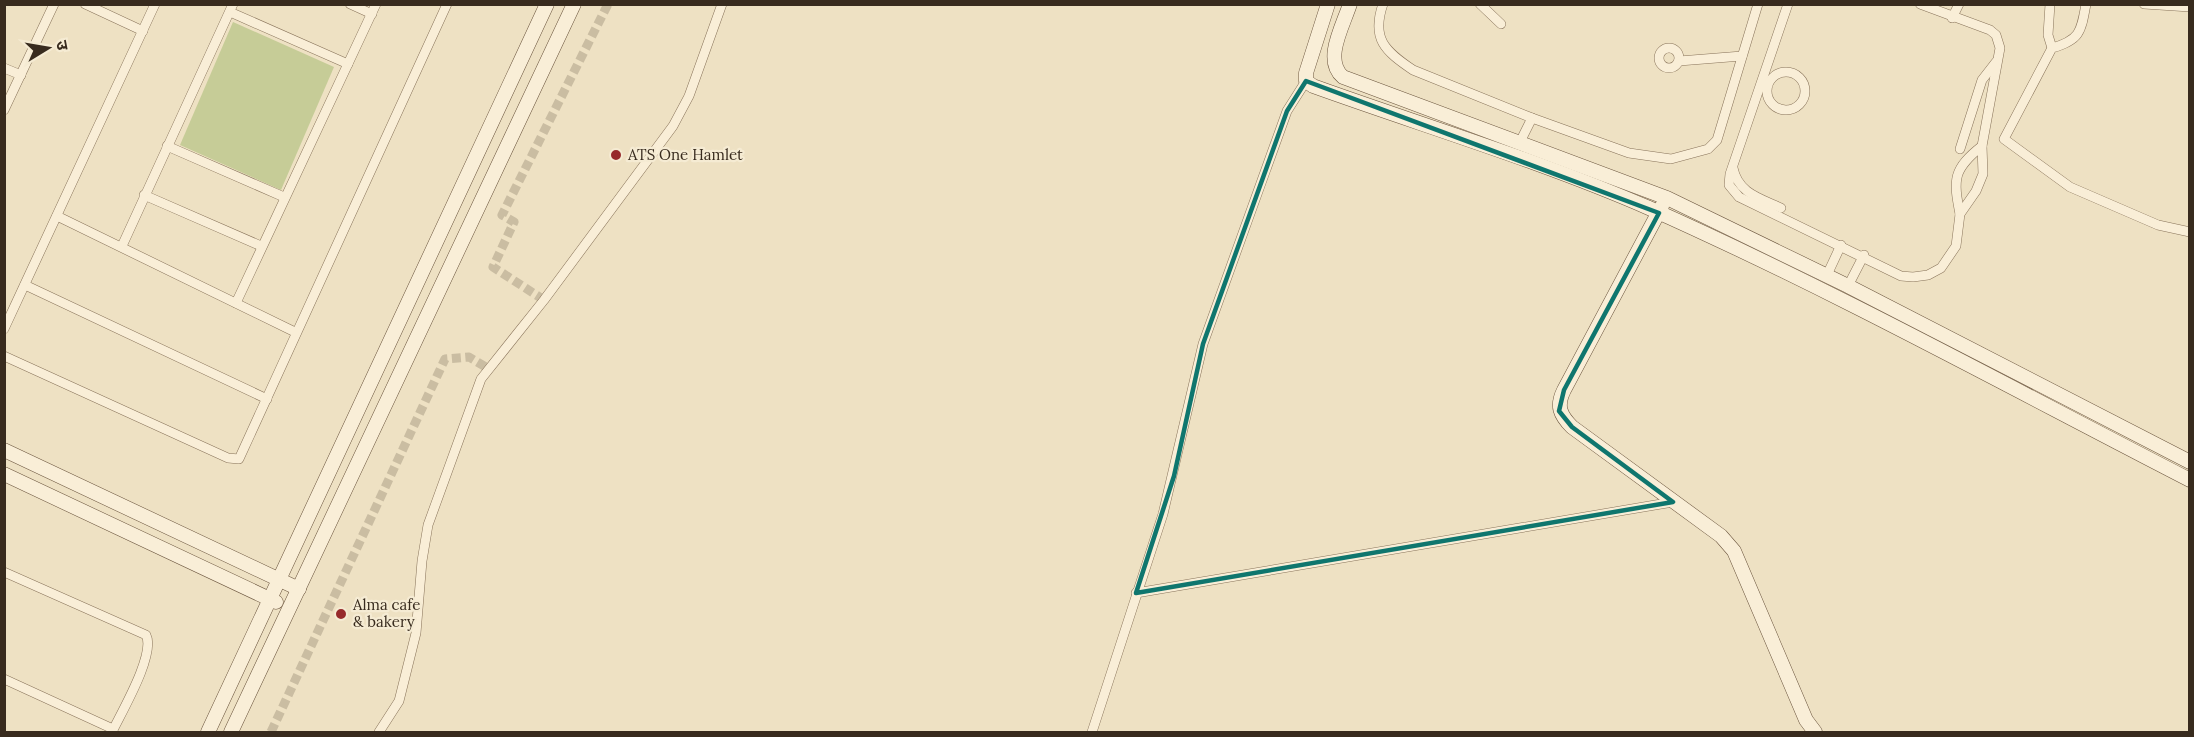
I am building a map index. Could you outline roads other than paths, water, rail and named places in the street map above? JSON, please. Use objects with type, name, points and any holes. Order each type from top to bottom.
[{"type":"street","points":[[4,110],[54,4]]},
{"type":"street","points":[[85,4],[143,31]]},
{"type":"street","points":[[4,329],[155,4]]},
{"type":"street","points":[[236,303],[374,9],[350,4]]},
{"type":"street","points":[[4,356],[234,460],[242,456],[295,332],[447,4]]},
{"type":"street","points":[[208,732],[548,4]]},
{"type":"street","points":[[231,732],[574,4]]},
{"type":"street","points":[[379,732],[399,701],[416,633],[422,561],[428,525],[471,399],[489,369],[544,300],[673,126],[689,96],[722,4]]},
{"type":"street","points":[[1092,732],[1173,476],[1203,344],[1287,111],[1306,81],[1309,59],[1328,4]]},
{"type":"street","points":[[1350,4],[1334,55],[1334,65],[1343,78],[1667,198],[1827,275],[2190,462]]},
{"type":"street","points":[[1383,4],[1378,34],[1387,50],[1413,69],[1532,118],[1629,153],[1671,159],[1708,149],[1717,140],[1758,4]]},
{"type":"street","points":[[1480,4],[1501,24]]},
{"type":"street","points":[[1788,4],[1732,166],[1729,185],[1739,196],[1864,255],[1901,276],[1913,278],[1928,275],[1950,259],[1956,246],[1960,214],[1955,182],[1959,167],[1982,146]]},
{"type":"street","points":[[1952,18],[1959,4]]},
{"type":"street","points":[[2050,4],[2048,35],[2052,48],[2004,139],[2070,187],[2158,225],[2190,232]]},
{"type":"street","points":[[2052,48],[2067,44],[2081,33],[2086,4]]},
{"type":"street","points":[[2144,4],[2190,7]]},
{"type":"street","points":[[1921,5],[1990,30],[1996,35],[2000,48],[1982,146],[1981,183],[1960,214]]},
{"type":"street","points":[[122,246],[231,8],[348,64]]},
{"type":"street","points":[[1679,61],[1742,56]]},
{"type":"street","points":[[1960,149],[1982,81],[1997,60]]},
{"type":"street","points":[[4,68],[21,75]]},
{"type":"street","points":[[1767,68],[1775,75]]},
{"type":"street","points":[[1785,72],[1796,74],[1803,82],[1804,98],[1797,106],[1787,110],[1773,104],[1768,94],[1769,84],[1775,75],[1785,72]]},
{"type":"street","points":[[1306,81],[1313,86],[1600,188],[1654,220],[1835,298],[2190,480]]},
{"type":"street","points":[[1756,97],[1768,94]]},
{"type":"street","points":[[1520,142],[1532,118]]},
{"type":"street","points":[[166,146],[284,197]]},
{"type":"street","points":[[1732,166],[1739,185],[1747,192],[1780,208]]},
{"type":"street","points":[[144,195],[261,246]]},
{"type":"street","points":[[1667,198],[1559,399],[1559,411],[1572,427],[1721,536],[1734,551],[1806,720],[1815,732]]},
{"type":"street","points":[[57,216],[295,332]]},
{"type":"street","points":[[1827,275],[1842,245]]},
{"type":"street","points":[[1848,286],[1864,255]]},
{"type":"street","points":[[25,285],[267,399]]},
{"type":"street","points":[[4,450],[298,589]]},
{"type":"street","points":[[4,474],[289,608]]},
{"type":"street","points":[[1136,593],[1673,502]]},
{"type":"street","points":[[4,572],[146,635],[149,641],[147,657],[112,731],[4,679]]},
{"type":"tunnel","points":[[544,300],[493,267],[514,222],[502,215],[608,4]]},
{"type":"tunnel","points":[[271,732],[445,359],[469,357],[489,369]]},
{"type":"place","name":"ATS One Hamlet","points":[[616,155]]},
{"type":"place","name":"Alma cafe & bakery","points":[[341,614]]}]
